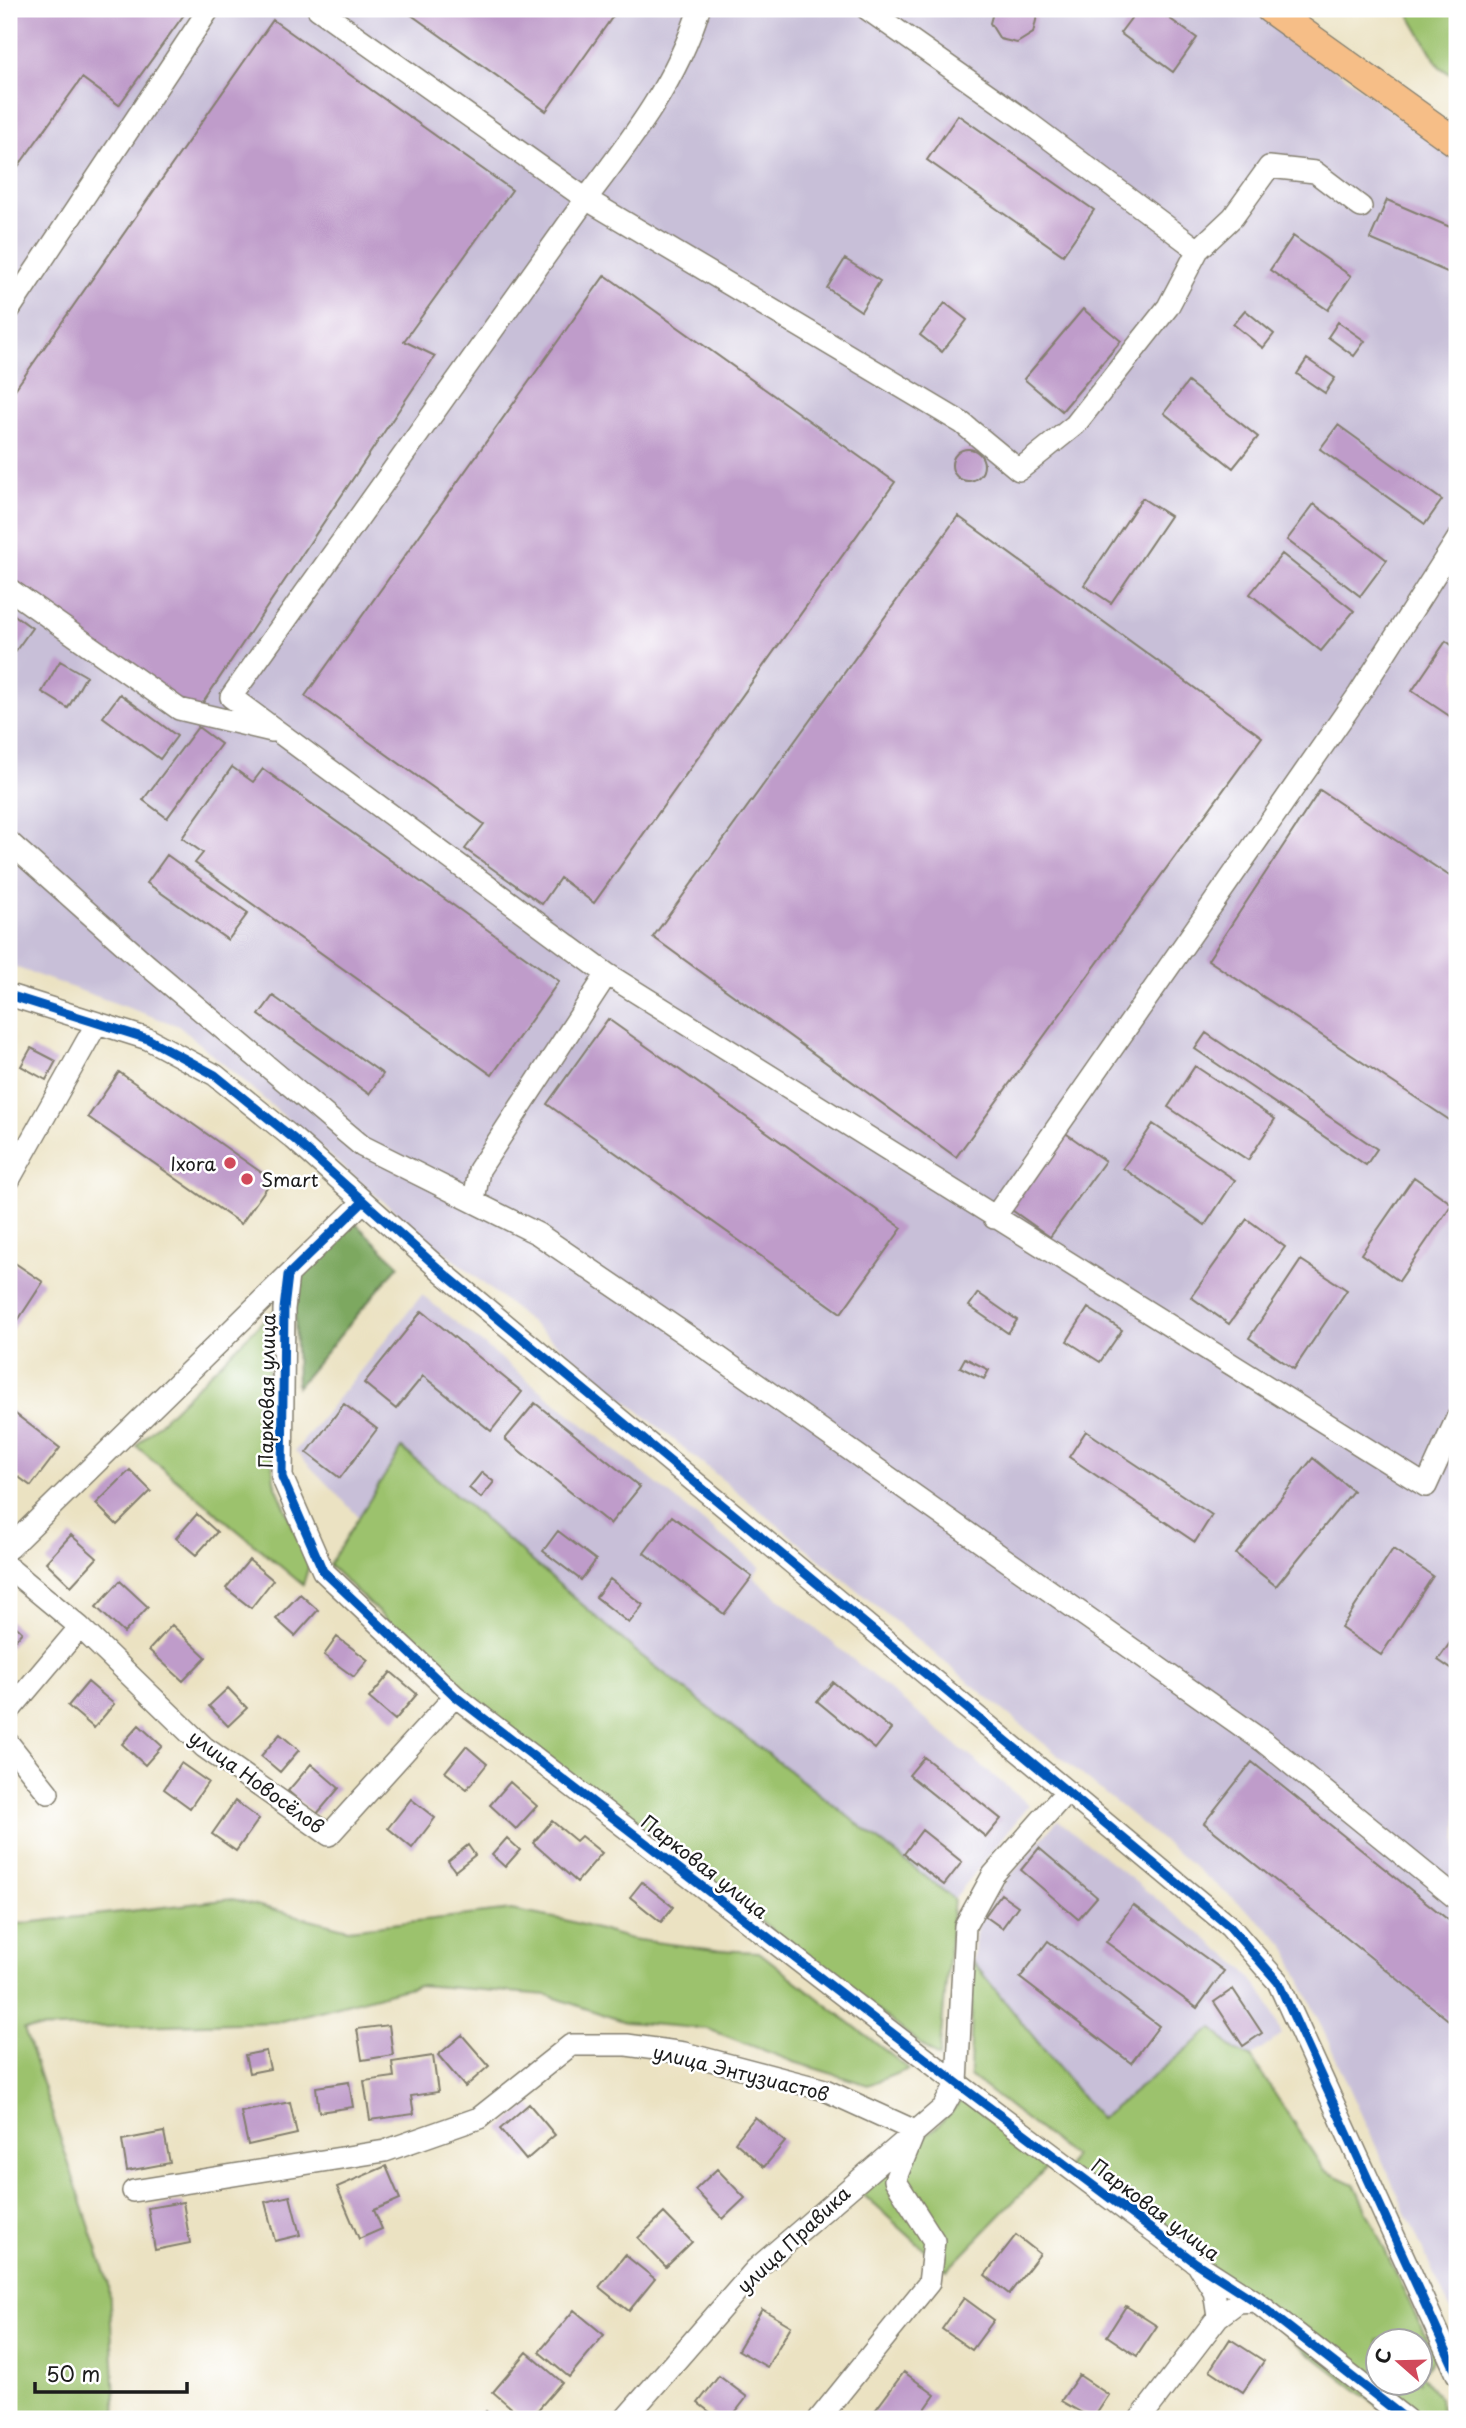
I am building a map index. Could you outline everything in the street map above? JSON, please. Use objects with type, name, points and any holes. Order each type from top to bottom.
[{"type":"main road","points":[[1270,9],[1300,22],[1457,143]]},
{"type":"street","points":[[9,310],[209,9]]},
{"type":"street","points":[[318,9],[586,199],[962,424],[1019,470],[1075,425],[1168,307],[1198,250],[1233,217],[1269,167],[1315,172],[1361,207]]},
{"type":"street","points":[[699,9],[694,27],[648,118],[586,199],[231,697],[607,974],[1426,1486],[1457,1418]]},
{"type":"street","points":[[867,9],[1026,121],[1198,250]]},
{"type":"street","points":[[994,1218],[1359,694],[1457,540]]},
{"type":"street","points":[[9,589],[179,709],[281,733]]},
{"type":"street","points":[[9,842],[147,965],[362,1146],[538,1234],[707,1349],[1264,1742],[1457,1899]]},
{"type":"street","points":[[474,1202],[479,1170],[607,974]]},
{"type":"street","points":[[9,995],[148,1039],[215,1075],[294,1139],[457,1285],[1230,1927],[1278,1982],[1457,2374]]},
{"type":"street","points":[[9,1180],[97,1023]]},
{"type":"street","name":"Парковая улица","points":[[9,1548],[363,1202]]},
{"type":"street","name":"Парковая улица","points":[[288,1275],[284,1309],[282,1477],[323,1571],[455,1696],[957,2083],[1196,2263],[1255,2301],[1406,2419]]},
{"type":"street","name":"улица Новосёлов","points":[[9,1568],[80,1628],[204,1747],[329,1835],[455,1696]]},
{"type":"street","points":[[9,1711],[80,1628]]},
{"type":"street","points":[[9,1744],[48,1793]]},
{"type":"street","points":[[957,2083],[965,1926],[993,1875],[1067,1791]]},
{"type":"street","name":"улица Энтузиастов","points":[[133,2191],[385,2151],[479,2118],[571,2045],[627,2045],[684,2053],[825,2090],[915,2131]]},
{"type":"street","name":"улица Правика","points":[[625,2419],[756,2269],[943,2108],[957,2083]]},
{"type":"street","name":"улица Правика","points":[[819,2419],[929,2283],[934,2241],[895,2180],[915,2131]]},
{"type":"street","points":[[1196,2263],[1214,2291],[1218,2317]]},
{"type":"street","points":[[1140,2419],[1218,2317],[1238,2302],[1255,2301]]},
{"type":"shaded area","points":[[9,9],[1253,9],[1457,159],[1457,2325],[1284,1944],[1260,1921],[372,1192],[179,1026],[9,965]]},
{"type":"shaded area","points":[[422,1295],[760,1567],[753,1577],[1029,1805],[954,1899],[638,1653],[403,1449],[359,1517],[295,1451]]},
{"type":"shaded area","points":[[1058,1820],[1243,1968],[1267,1999],[1282,2035],[1251,2057],[1234,2050],[1213,2028],[1100,2119],[973,1962],[977,1923],[1005,1881]]},
{"type":"green space","points":[[1406,9],[1457,9],[1457,79],[1439,66]]},
{"type":"green space","points":[[355,1223],[399,1265],[297,1387],[295,1313],[299,1279]]},
{"type":"green space","points":[[273,1311],[266,1400],[274,1481],[309,1565],[303,1585],[136,1446]]},
{"type":"green space","points":[[402,1448],[638,1653],[954,1899],[939,2058],[458,1688],[329,1565]]},
{"type":"green space","points":[[233,1899],[348,1929],[511,1910],[565,1920],[631,1939],[716,1950],[759,1952],[909,2069],[868,2085],[794,2062],[708,2029],[625,2022],[547,1995],[418,1985],[278,2022],[24,2029],[109,2285],[116,2419],[9,2419],[9,1925]]},
{"type":"green space","points":[[973,1962],[1100,2119],[1213,2028],[1234,2050],[1251,2057],[1324,2170],[1354,2184],[1420,2326],[1364,2326],[1364,2395],[1067,2168],[1073,2156],[970,2076]]},
{"type":"green space","points":[[963,2099],[1017,2140],[1052,2162],[947,2270],[857,2189],[939,2125]]},
{"type":"green space","points":[[1434,2391],[1439,2398],[1441,2414],[1437,2419],[1395,2419],[1365,2396],[1434,2396]]},
{"type":"building","points":[[12,9],[188,9],[119,105],[82,78],[9,179],[9,13]]},
{"type":"building","points":[[403,9],[618,9],[546,111]]},
{"type":"building","points":[[994,9],[1033,9],[1037,16],[1033,33],[1017,43],[1000,39],[990,23]]},
{"type":"building","points":[[1138,9],[1156,9],[1197,38],[1173,72],[1120,33]]},
{"type":"building","points":[[273,20],[512,190],[404,341],[435,356],[196,713],[9,586],[9,398]]},
{"type":"building","points":[[958,115],[1094,210],[1063,255],[927,160]]},
{"type":"building","points":[[1387,200],[1457,230],[1457,267],[1454,275],[1370,239]]},
{"type":"building","points":[[1293,236],[1351,276],[1328,310],[1270,270]]},
{"type":"building","points":[[845,259],[880,281],[861,311],[827,288]]},
{"type":"building","points":[[605,275],[895,482],[594,903],[560,878],[542,904],[465,849],[484,824],[305,696]]},
{"type":"building","points":[[945,303],[967,320],[942,352],[920,335]]},
{"type":"building","points":[[1083,309],[1121,341],[1062,411],[1024,379]]},
{"type":"building","points":[[1245,310],[1274,334],[1263,348],[1233,324]]},
{"type":"building","points":[[1338,322],[1365,341],[1354,356],[1328,337]]},
{"type":"building","points":[[1307,359],[1335,378],[1325,393],[1297,374]]},
{"type":"building","points":[[1188,382],[1258,437],[1233,468],[1164,413]]},
{"type":"building","points":[[1338,425],[1442,500],[1425,524],[1320,449]]},
{"type":"building","points":[[968,449],[979,454],[984,465],[979,476],[968,481],[957,476],[952,465],[957,454]]},
{"type":"building","points":[[1142,498],[1170,516],[1111,603],[1084,585]]},
{"type":"building","points":[[1314,504],[1387,560],[1360,596],[1287,540]]},
{"type":"building","points":[[958,516],[1262,737],[956,1157],[653,937]]},
{"type":"building","points":[[1282,554],[1354,611],[1321,651],[1250,594]]},
{"type":"building","points":[[9,611],[32,628],[12,656],[9,653]]},
{"type":"building","points":[[1446,641],[1457,649],[1457,721],[1412,691]]},
{"type":"building","points":[[60,661],[86,676],[68,708],[42,692]]},
{"type":"building","points":[[120,694],[177,736],[160,759],[103,717]]},
{"type":"building","points":[[198,727],[221,744],[167,818],[143,800]]},
{"type":"building","points":[[232,767],[253,782],[263,769],[559,981],[492,1075],[195,863],[203,853],[182,838]]},
{"type":"building","points":[[1320,790],[1457,881],[1457,1125],[1208,960]]},
{"type":"building","points":[[167,855],[248,913],[228,940],[147,883]]},
{"type":"building","points":[[273,996],[383,1074],[369,1094],[259,1015]]},
{"type":"building","points":[[608,1019],[902,1228],[841,1313],[547,1104]]},
{"type":"building","points":[[1206,1033],[1377,1149],[1366,1165],[1195,1049]]},
{"type":"building","points":[[31,1048],[56,1061],[46,1080],[21,1066]]},
{"type":"building","points":[[1195,1066],[1275,1119],[1248,1160],[1168,1107]]},
{"type":"building","points":[[119,1072],[272,1180],[241,1224],[88,1117]]},
{"type":"building","points":[[1153,1124],[1235,1180],[1205,1225],[1123,1168]]},
{"type":"building","points":[[1064,1132],[1105,1161],[1050,1237],[1009,1208]]},
{"type":"building","points":[[1414,1177],[1452,1204],[1399,1281],[1361,1254]]},
{"type":"building","points":[[1247,1219],[1285,1247],[1229,1324],[1191,1297]]},
{"type":"building","points":[[9,1259],[43,1282],[9,1334]]},
{"type":"building","points":[[1301,1260],[1347,1290],[1294,1369],[1249,1338]]},
{"type":"building","points":[[978,1293],[1017,1320],[1008,1333],[969,1306]]},
{"type":"building","points":[[1088,1308],[1122,1330],[1100,1362],[1067,1341]]},
{"type":"building","points":[[422,1311],[522,1392],[491,1431],[423,1376],[396,1409],[364,1383]]},
{"type":"building","points":[[965,1358],[989,1370],[984,1379],[960,1367]]},
{"type":"building","points":[[535,1403],[640,1487],[610,1524],[505,1439]]},
{"type":"building","points":[[344,1404],[377,1429],[340,1478],[307,1453]]},
{"type":"building","points":[[9,1409],[60,1448],[31,1486],[9,1470]]},
{"type":"building","points":[[1086,1431],[1212,1515],[1195,1542],[1069,1457]]},
{"type":"building","points":[[1313,1458],[1353,1491],[1276,1586],[1236,1554]]},
{"type":"building","points":[[130,1470],[151,1491],[117,1525],[96,1504]]},
{"type":"building","points":[[482,1472],[494,1482],[481,1498],[469,1488]]},
{"type":"building","points":[[197,1514],[217,1532],[196,1555],[176,1538]]},
{"type":"building","points":[[672,1516],[752,1577],[724,1614],[644,1553]]},
{"type":"building","points":[[558,1531],[596,1560],[581,1580],[543,1551]]},
{"type":"building","points":[[71,1535],[97,1558],[71,1586],[46,1562]]},
{"type":"building","points":[[1393,1549],[1433,1576],[1381,1655],[1341,1628]]},
{"type":"building","points":[[249,1560],[273,1580],[251,1608],[226,1588]]},
{"type":"building","points":[[610,1579],[643,1605],[629,1623],[596,1597]]},
{"type":"building","points":[[120,1581],[148,1607],[124,1633],[96,1607]]},
{"type":"building","points":[[300,1594],[318,1610],[295,1636],[276,1619]]},
{"type":"building","points":[[9,1620],[22,1632],[9,1648]]},
{"type":"building","points":[[172,1625],[206,1657],[183,1681],[149,1650]]},
{"type":"building","points":[[1457,1633],[1457,1673],[1438,1660]]},
{"type":"building","points":[[337,1637],[368,1660],[354,1677],[324,1655]]},
{"type":"building","points":[[391,1672],[417,1694],[395,1720],[369,1698]]},
{"type":"building","points":[[88,1682],[114,1704],[94,1728],[68,1706]]},
{"type":"building","points":[[833,1682],[891,1729],[875,1749],[817,1701]]},
{"type":"building","points":[[228,1688],[247,1708],[228,1726],[209,1706]]},
{"type":"building","points":[[139,1725],[162,1746],[145,1765],[122,1744]]},
{"type":"building","points":[[280,1734],[299,1750],[280,1772],[261,1756]]},
{"type":"building","points":[[466,1746],[487,1764],[467,1789],[445,1772]]},
{"type":"building","points":[[924,1757],[1001,1819],[986,1837],[909,1775]]},
{"type":"building","points":[[1252,1762],[1457,1927],[1457,2027],[1204,1823]]},
{"type":"building","points":[[181,1763],[208,1782],[190,1808],[164,1789]]},
{"type":"building","points":[[311,1764],[339,1788],[316,1815],[288,1791]]},
{"type":"building","points":[[510,1782],[537,1806],[516,1829],[490,1805]]},
{"type":"building","points":[[411,1799],[435,1818],[412,1848],[388,1828]]},
{"type":"building","points":[[235,1801],[259,1819],[236,1851],[212,1834]]},
{"type":"building","points":[[552,1821],[576,1841],[581,1836],[602,1853],[577,1882],[533,1843]]},
{"type":"building","points":[[922,1830],[962,1862],[944,1885],[904,1854]]},
{"type":"building","points":[[507,1838],[520,1850],[505,1867],[492,1855]]},
{"type":"building","points":[[468,1845],[475,1855],[455,1871],[448,1861]]},
{"type":"building","points":[[1039,1848],[1097,1897],[1078,1919],[1021,1870]]},
{"type":"building","points":[[642,1882],[673,1907],[661,1922],[630,1897]]},
{"type":"building","points":[[1001,1894],[1018,1906],[1002,1928],[985,1916]]},
{"type":"building","points":[[1133,1905],[1224,1971],[1197,2008],[1106,1942]]},
{"type":"building","points":[[1048,1941],[1159,2026],[1131,2063],[1020,1978]]},
{"type":"building","points":[[1233,1989],[1262,2033],[1243,2046],[1214,2002]]},
{"type":"building","points":[[389,2025],[393,2055],[362,2060],[357,2029]]},
{"type":"building","points":[[462,2035],[489,2066],[465,2087],[438,2055]]},
{"type":"building","points":[[266,2051],[270,2069],[249,2073],[245,2055]]},
{"type":"building","points":[[433,2056],[438,2092],[411,2096],[414,2114],[370,2120],[364,2081],[394,2077],[392,2062]]},
{"type":"building","points":[[349,2082],[353,2107],[319,2112],[316,2087]]},
{"type":"building","points":[[290,2102],[297,2134],[248,2145],[241,2112]]},
{"type":"building","points":[[529,2104],[555,2135],[526,2160],[500,2129]]},
{"type":"building","points":[[755,2117],[785,2142],[764,2167],[735,2142]]},
{"type":"building","points":[[164,2132],[170,2163],[127,2171],[122,2140]]},
{"type":"building","points":[[386,2166],[400,2199],[374,2210],[382,2229],[359,2239],[337,2187]]},
{"type":"building","points":[[717,2169],[745,2198],[723,2219],[695,2190]]},
{"type":"building","points":[[290,2196],[300,2235],[275,2241],[265,2202]]},
{"type":"building","points":[[183,2202],[190,2243],[155,2250],[148,2208]]},
{"type":"building","points":[[664,2213],[692,2242],[666,2267],[638,2238]]},
{"type":"building","points":[[1016,2235],[1040,2254],[1009,2294],[985,2275]]},
{"type":"building","points":[[625,2255],[655,2279],[629,2311],[599,2287]]},
{"type":"building","points":[[964,2298],[994,2320],[972,2350],[942,2329]]},
{"type":"building","points":[[1126,2306],[1157,2326],[1137,2356],[1107,2336]]},
{"type":"building","points":[[762,2309],[791,2326],[767,2367],[738,2350]]},
{"type":"building","points":[[574,2310],[604,2335],[569,2377],[539,2352]]},
{"type":"building","points":[[1230,2339],[1264,2361],[1243,2392],[1210,2370]]},
{"type":"building","points":[[527,2352],[562,2382],[530,2419],[524,2419],[493,2392]]},
{"type":"building","points":[[904,2372],[935,2395],[918,2419],[876,2419],[871,2416]]},
{"type":"building","points":[[1079,2375],[1109,2395],[1093,2419],[1061,2401]]},
{"type":"building","points":[[719,2376],[747,2397],[730,2419],[719,2419],[698,2403]]},
{"type":"building","points":[[486,2411],[495,2419],[478,2419]]},
{"type":"cycle path","points":[[9,995],[148,1039],[215,1075],[294,1139],[447,1276],[1230,1927],[1278,1982],[1457,2374]]},
{"type":"cycle path","points":[[363,1202],[288,1275],[284,1309],[282,1477],[323,1571],[455,1696],[957,2083],[1196,2263],[1255,2301],[1406,2419]]},
{"type":"place","name":"Ixora","points":[[230,1163]]},
{"type":"place","name":"Smart","points":[[247,1179]]}]
